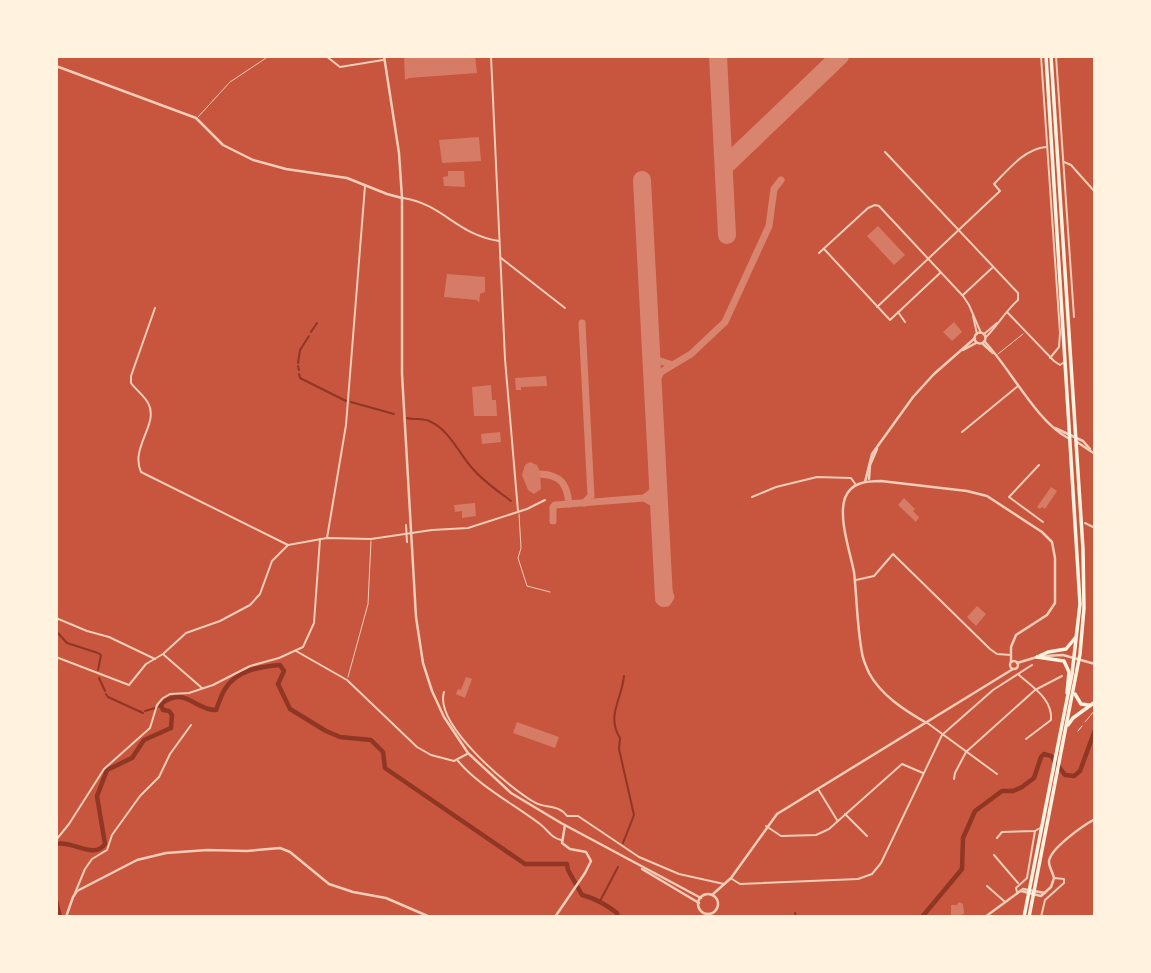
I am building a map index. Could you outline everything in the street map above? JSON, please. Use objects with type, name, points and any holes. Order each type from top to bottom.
[{"type":"main road","points":[[1049,56],[1066,301],[1080,576],[1078,654]]},
{"type":"main road","points":[[1031,892],[1074,688],[1084,593],[1077,458],[1069,418],[1065,359],[1049,56]]},
{"type":"main road","points":[[1037,657],[1066,649],[1074,642],[1078,632]]},
{"type":"main road","points":[[1037,657],[1061,660],[1067,666],[1068,699]]},
{"type":"main road","points":[[1027,917],[1051,775],[1077,662]]},
{"type":"main road","points":[[1074,688],[1078,702],[1093,703]]},
{"type":"main road","points":[[1066,731],[1073,718],[1093,703]]},
{"type":"street","points":[[326,56],[340,67],[385,58],[402,198],[402,374],[415,617],[423,663],[444,717],[468,753],[511,793],[701,898],[712,895],[731,878],[777,814],[1004,673],[1015,663],[1037,657],[1063,655],[1095,664]]},
{"type":"street","points":[[491,56],[505,359],[519,512]]},
{"type":"street","points":[[1049,56],[1060,103],[1074,317]]},
{"type":"street","points":[[1049,56],[1047,146],[1060,333],[1059,347],[1050,358]]},
{"type":"street","points":[[56,66],[196,118],[223,145],[246,157],[267,165],[347,178],[427,204],[473,235],[500,241]]},
{"type":"street","points":[[1054,107],[1060,103]]},
{"type":"street","points":[[877,307],[1000,191],[993,184],[1026,154],[1047,146]]},
{"type":"street","points":[[867,481],[869,462],[878,446],[919,389],[998,323],[1017,300],[1018,293],[885,152]]},
{"type":"street","points":[[1063,162],[1071,165],[1095,192]]},
{"type":"street","points":[[327,538],[346,425],[365,185]]},
{"type":"street","points":[[819,253],[868,208],[879,206],[962,296],[973,315],[981,338],[1056,428],[1095,454]]},
{"type":"street","points":[[824,249],[890,320],[940,272]]},
{"type":"street","points":[[500,257],[565,308]]},
{"type":"street","points":[[962,296],[993,268]]},
{"type":"street","points":[[1066,301],[1072,294]]},
{"type":"street","points":[[155,308],[131,376],[131,383],[149,403],[151,413],[139,450],[141,472],[288,545]]},
{"type":"street","points":[[1006,311],[1050,358],[1060,365],[1065,359]]},
{"type":"street","points":[[898,313],[905,322]]},
{"type":"street","points":[[962,432],[1019,385]]},
{"type":"street","points":[[1056,428],[1067,426],[1069,418]]},
{"type":"street","points":[[1077,458],[1080,450],[1088,449]]},
{"type":"street","points":[[1039,465],[1009,498],[1043,522]]},
{"type":"street","points":[[752,497],[776,487],[817,477],[851,478],[856,485]]},
{"type":"street","points":[[996,774],[933,726],[890,698],[868,672],[861,646],[855,580],[843,514],[845,497],[856,485],[867,481],[976,493],[987,496],[1048,536],[1054,545],[1056,598],[1047,615],[1016,635],[1011,655],[1015,663]]},
{"type":"street","points":[[56,657],[129,685],[146,664],[163,654],[186,633],[220,621],[254,602],[260,594],[272,561],[288,545],[327,538],[371,539],[479,526],[545,500]]},
{"type":"street","points":[[1017,515],[1022,507]]},
{"type":"street","points":[[1085,523],[1095,528]]},
{"type":"street","points":[[406,524],[409,533],[407,542]]},
{"type":"street","points":[[56,839],[69,824],[104,769],[150,728],[163,698],[170,694],[189,693],[250,666],[296,652],[307,641],[314,623],[320,539]]},
{"type":"street","points":[[855,580],[874,576],[893,554],[990,649],[997,654],[1011,655]]},
{"type":"street","points":[[56,618],[109,637],[155,659]]},
{"type":"street","points":[[296,652],[347,680],[417,747],[440,758],[457,760],[499,797],[541,825],[552,838],[561,840],[565,846],[586,852],[590,858],[589,866],[555,917]]},
{"type":"street","points":[[163,654],[203,688]]},
{"type":"street","points":[[1011,668],[1015,663]]},
{"type":"street","points":[[731,878],[740,884],[858,879],[872,874],[881,863],[942,735],[993,690],[1032,665]]},
{"type":"street","points":[[1017,673],[1049,704],[1051,720],[1026,739]]},
{"type":"street","points":[[954,779],[966,752],[1035,690],[1062,676]]},
{"type":"street","points":[[444,692],[443,702],[454,725],[488,767],[529,799],[539,805],[559,808],[567,816],[578,816],[639,857],[679,874],[724,885]]},
{"type":"street","points":[[932,718],[933,726]]},
{"type":"street","points":[[66,917],[85,869],[94,858],[107,850],[112,835],[140,796],[159,777],[170,754],[191,724]]},
{"type":"street","points":[[457,760],[468,753]]},
{"type":"street","points":[[766,827],[781,836],[820,834],[902,764],[923,773]]},
{"type":"street","points":[[818,788],[837,821]]},
{"type":"street","points":[[845,814],[867,836]]},
{"type":"street","points":[[561,840],[567,816]]},
{"type":"street","points":[[985,917],[1019,891],[1045,893],[1054,878],[1049,862],[1053,853],[1073,834],[1095,819]]},
{"type":"street","points":[[1019,891],[1016,888],[1027,878],[1035,831],[1042,824]]},
{"type":"street","points":[[997,838],[1002,832],[1035,831]]},
{"type":"street","points":[[75,893],[137,860],[166,853],[283,848],[329,884],[386,898],[430,917]]},
{"type":"street","points":[[994,855],[1019,884]]},
{"type":"street","points":[[636,864],[699,903],[702,911],[710,914],[717,908],[712,895]]},
{"type":"street","points":[[1041,917],[1044,902],[1063,885],[1064,879],[1054,878]]},
{"type":"street","points":[[716,900],[724,885]]},
{"type":"street","points":[[987,886],[1005,902]]},
{"type":"street","points":[[699,903],[701,898]]},
{"type":"lane","points":[[196,118],[230,82],[269,56]]},
{"type":"lane","points":[[995,355],[1023,334]]},
{"type":"lane","points":[[519,512],[521,548],[518,558],[527,586],[550,592]]},
{"type":"lane","points":[[347,680],[368,604],[371,539]]},
{"type":"lane","points":[[1085,722],[1095,710]]},
{"type":"path","points":[[1078,731],[1085,722]]},
{"type":"building","points":[[404,56],[475,56],[477,73],[405,80]]},
{"type":"building","points":[[479,137],[481,161],[442,163],[439,140]]},
{"type":"building","points":[[448,171],[464,171],[465,187],[444,186],[443,177],[448,176]]},
{"type":"building","points":[[878,226],[905,255],[894,265],[867,236]]},
{"type":"building","points":[[447,274],[485,277],[485,292],[480,294],[479,303],[477,300],[444,297]]},
{"type":"building","points":[[954,322],[962,332],[952,341],[943,332]]},
{"type":"building","points":[[546,376],[547,386],[521,387],[521,390],[516,390],[515,378]]},
{"type":"building","points":[[491,385],[497,416],[474,416],[472,387]]},
{"type":"building","points":[[500,432],[501,442],[482,444],[481,434]]},
{"type":"building","points":[[530,462],[537,465],[540,472],[541,489],[534,494],[528,490],[522,475],[525,465]]},
{"type":"building","points":[[1051,487],[1057,491],[1045,509],[1040,509],[1037,507]]},
{"type":"building","points":[[904,498],[919,517],[916,522],[898,505]]},
{"type":"building","points":[[475,503],[476,516],[462,518],[462,511],[455,512],[454,505]]},
{"type":"building","points":[[977,606],[986,614],[976,626],[967,617]]},
{"type":"building","points":[[466,677],[472,679],[465,698],[456,694],[458,689],[461,690]]},
{"type":"building","points":[[517,722],[559,737],[555,748],[513,733]]},
{"type":"building","points":[[959,902],[963,904],[964,914],[951,917],[951,905],[957,905]]},
{"type":"waterway","points":[[311,332],[317,323]]},
{"type":"waterway","points":[[298,363],[300,350],[309,336]]},
{"type":"waterway","points":[[298,366],[299,370]]},
{"type":"waterway","points":[[299,374],[300,378],[346,401]]},
{"type":"waterway","points":[[351,402],[394,414]]},
{"type":"waterway","points":[[407,418],[426,420],[436,425],[477,473],[511,501]]},
{"type":"waterway","points":[[56,631],[67,643],[101,655],[98,670]]},
{"type":"waterway","points":[[56,844],[89,850],[95,850],[105,844],[97,796],[107,770],[132,758],[144,740],[171,728],[172,715],[163,710],[161,704],[177,697],[216,710],[225,689],[236,678],[257,668],[280,665],[284,671],[278,684],[290,709],[340,737],[371,740],[383,752],[385,768],[525,864],[567,864],[582,895],[605,905],[617,913],[618,917]]},
{"type":"waterway","points":[[623,843],[634,815],[619,749],[620,738],[614,722],[624,676]]},
{"type":"waterway","points":[[99,678],[105,691]]},
{"type":"waterway","points":[[106,694],[143,713]]},
{"type":"waterway","points":[[145,711],[155,708]]},
{"type":"waterway","points":[[922,917],[962,869],[963,838],[975,811],[1002,791],[1013,791],[1034,778],[1044,754],[1051,756],[1065,775],[1074,776],[1080,771],[1095,730]]},
{"type":"waterway","points":[[599,903],[618,867]]},
{"type":"waterway","points":[[56,901],[60,917]]},
{"type":"waterway","points":[[795,913],[796,917]]},
{"type":"taxiway","points":[[653,387],[661,372],[691,354],[725,322],[769,226],[774,189],[781,180]]},
{"type":"taxiway","points":[[582,323],[591,496],[584,503]]},
{"type":"taxiway","points":[[651,348],[657,360],[670,364]]},
{"type":"taxiway","points":[[540,474],[553,476],[562,482],[569,504]]},
{"type":"taxiway","points":[[553,521],[555,505],[644,498],[652,492],[658,480]]},
{"type":"taxiway","points":[[644,498],[653,503],[660,516]]},
{"type":"taxiway","points":[[662,572],[671,597],[667,603],[659,600],[663,585]]},
{"type":"runway","points":[[718,56],[727,235]]},
{"type":"runway","points":[[724,167],[840,56]]},
{"type":"runway","points":[[642,180],[664,598]]}]
